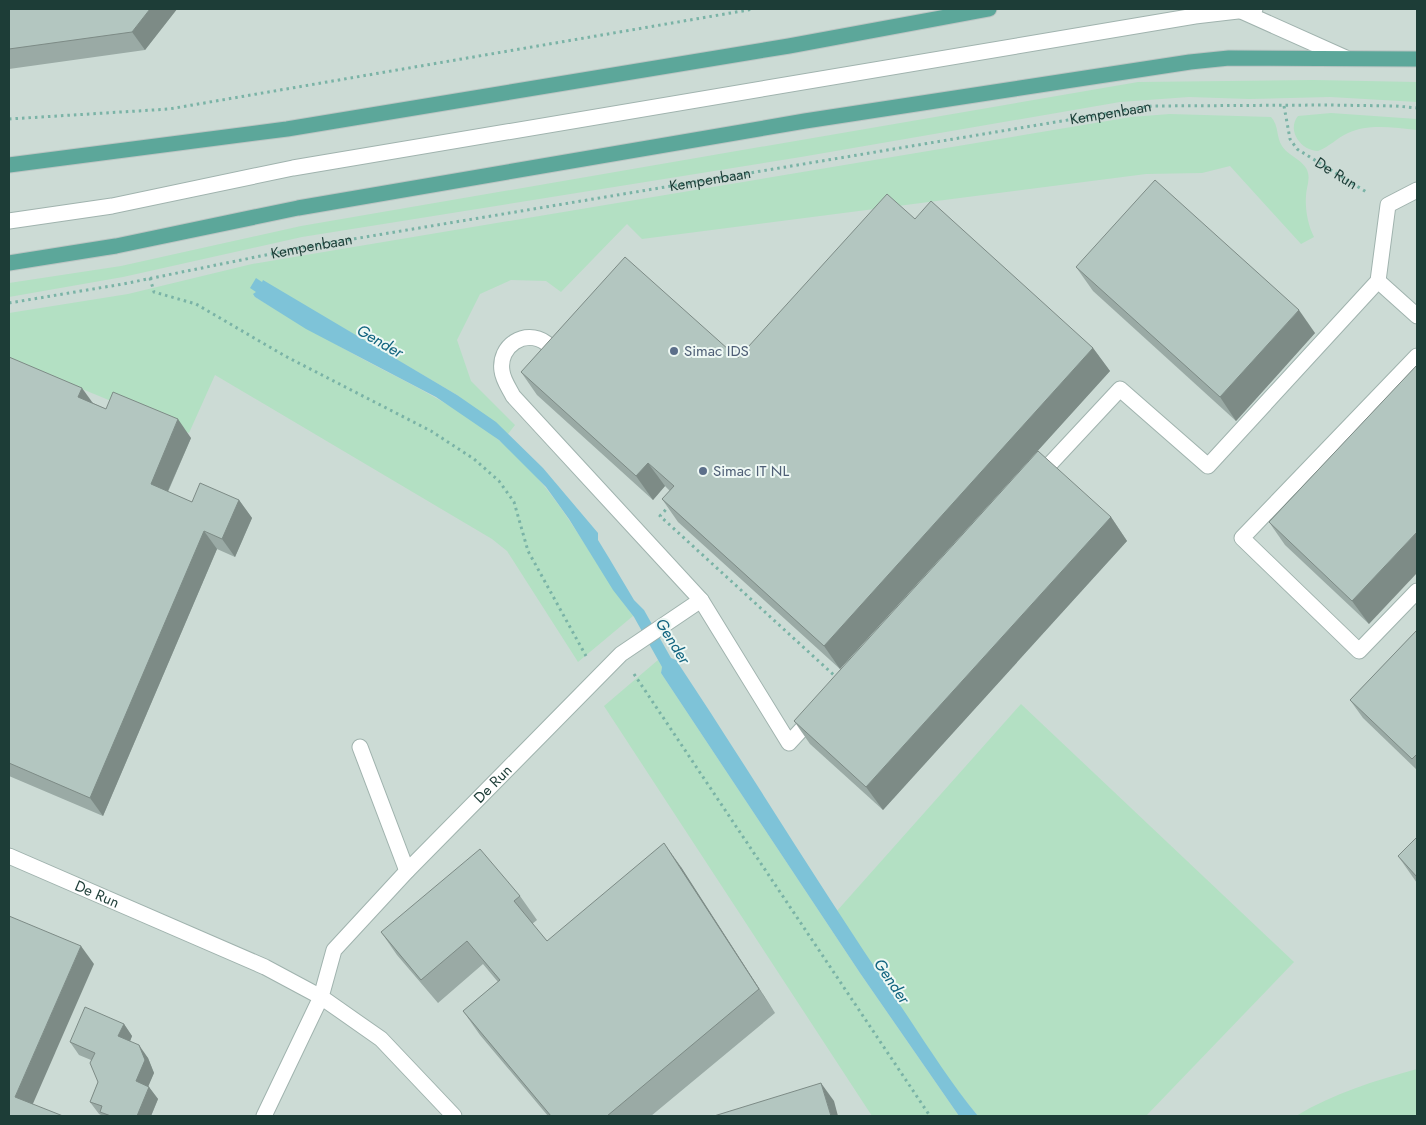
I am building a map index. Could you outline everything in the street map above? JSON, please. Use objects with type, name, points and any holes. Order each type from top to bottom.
[{"type":"main road","points":[[9,165],[287,128],[788,46],[989,9]]},
{"type":"main road","points":[[9,263],[116,246],[298,208],[974,94],[1229,58],[1417,58]]},
{"type":"street","points":[[9,221],[112,206],[293,168],[1195,16],[1248,10],[1346,58]]},
{"type":"street","points":[[1026,490],[1120,389],[1208,466],[1378,281],[1388,205],[1417,190]]},
{"type":"street","points":[[1378,281],[1417,316]]},
{"type":"street","points":[[564,362],[546,343],[533,337],[519,339],[509,346],[502,370],[513,396],[701,600],[789,743],[844,685]]},
{"type":"street","points":[[1417,356],[1242,538],[1359,651],[1417,591]]},
{"type":"street","name":"De Run","points":[[264,1116],[321,997],[334,950],[407,871],[621,654],[701,600]]},
{"type":"street","points":[[360,747],[407,871]]},
{"type":"street","name":"De Run","points":[[9,856],[248,959],[321,997],[381,1039],[454,1116]]},
{"type":"path","points":[[9,119],[168,109],[754,9]]},
{"type":"path","name":"Kempenbaan","points":[[9,303],[315,246],[1152,106],[1215,104],[1396,106],[1417,108]]},
{"type":"path","name":"De Run","points":[[1284,106],[1290,139],[1297,149],[1388,205]]},
{"type":"path","points":[[150,278],[154,292],[196,304],[285,356],[431,431],[474,459],[499,481],[514,502],[528,551],[597,677]]},
{"type":"path","points":[[671,504],[660,516],[844,685]]},
{"type":"path","points":[[621,654],[930,1116]]},
{"type":"shaded area","points":[[9,9],[1417,9],[1417,1086],[1334,1116],[9,1116]]},
{"type":"green space","points":[[1313,80],[1417,82],[1417,102],[1330,97],[1249,99],[1189,97],[1120,102],[801,157],[302,237],[123,277],[9,297],[9,283],[121,266],[301,226],[1138,82]]},
{"type":"green space","points":[[1331,113],[1417,119],[1417,130],[1382,127],[1365,128],[1348,133],[1318,151],[1306,148],[1301,144],[1294,128],[1298,116]]},
{"type":"green space","points":[[1170,114],[1271,117],[1274,120],[1282,146],[1307,169],[1309,179],[1306,196],[1307,212],[1314,237],[1301,244],[1230,166],[1202,173],[1146,174],[642,239],[627,224],[561,292],[546,281],[511,280],[480,294],[457,340],[471,381],[515,425],[508,434],[457,395],[263,281],[255,297],[331,342],[423,391],[465,416],[505,445],[523,462],[554,498],[633,616],[578,662],[507,551],[492,539],[215,375],[189,433],[9,359],[9,313],[128,294],[252,264],[1131,117]]},
{"type":"green space","points":[[658,660],[662,667],[661,673],[860,973],[959,1116],[872,1116],[604,706]]},
{"type":"green space","points":[[1021,704],[1294,962],[1146,1116],[978,1116],[951,1083],[836,912]]},
{"type":"green space","points":[[1417,1069],[1417,1116],[1296,1116],[1340,1094]]},
{"type":"water","points":[[256,278],[262,282],[263,280],[457,395],[496,422],[543,468],[598,533],[598,540],[634,600],[644,610],[671,658],[676,660],[841,917],[936,1060],[978,1116],[959,1116],[860,973],[661,673],[662,667],[634,617],[613,590],[569,519],[546,487],[499,440],[436,397],[306,329],[255,297],[253,294],[256,292],[250,288]]},
{"type":"building","points":[[9,9],[150,9],[132,32],[9,49]]},
{"type":"building","points":[[1155,180],[1299,310],[1220,397],[1076,267]]},
{"type":"building","points":[[887,194],[915,219],[931,201],[1093,348],[824,646],[662,499],[674,486],[648,463],[636,476],[521,372],[625,257],[738,358]]},
{"type":"building","points":[[9,357],[82,388],[78,397],[106,409],[113,392],[178,419],[151,484],[192,502],[200,483],[239,500],[222,539],[204,531],[90,798],[9,763]]},
{"type":"building","points":[[1417,365],[1417,532],[1352,601],[1269,522]]},
{"type":"building","points":[[1038,451],[1111,517],[866,787],[794,721]]},
{"type":"building","points":[[1417,630],[1417,754],[1412,759],[1350,700]]},
{"type":"building","points":[[1417,837],[1417,877],[1398,856]]},
{"type":"building","points":[[664,843],[759,989],[607,1116],[551,1116],[463,1011],[500,980],[467,941],[421,980],[381,932],[480,849],[520,896],[514,901],[547,941]]},
{"type":"building","points":[[9,916],[81,946],[15,1097],[63,1116],[9,1116]]},
{"type":"building","points":[[85,1007],[124,1024],[118,1036],[139,1045],[145,1060],[136,1081],[149,1087],[137,1116],[111,1116],[100,1112],[102,1106],[90,1102],[98,1082],[90,1063],[95,1053],[70,1042]]},
{"type":"building","points":[[821,1083],[831,1116],[714,1116]]},
{"type":"place","name":"Simac IDS","points":[[674,351]]},
{"type":"place","name":"Simac IT NL","points":[[703,471]]},
{"type":"water label","name":"Gender","points":[[380,341]]},
{"type":"water label","name":"Gender","points":[[673,641]]},
{"type":"water label","name":"Gender","points":[[892,981]]}]
